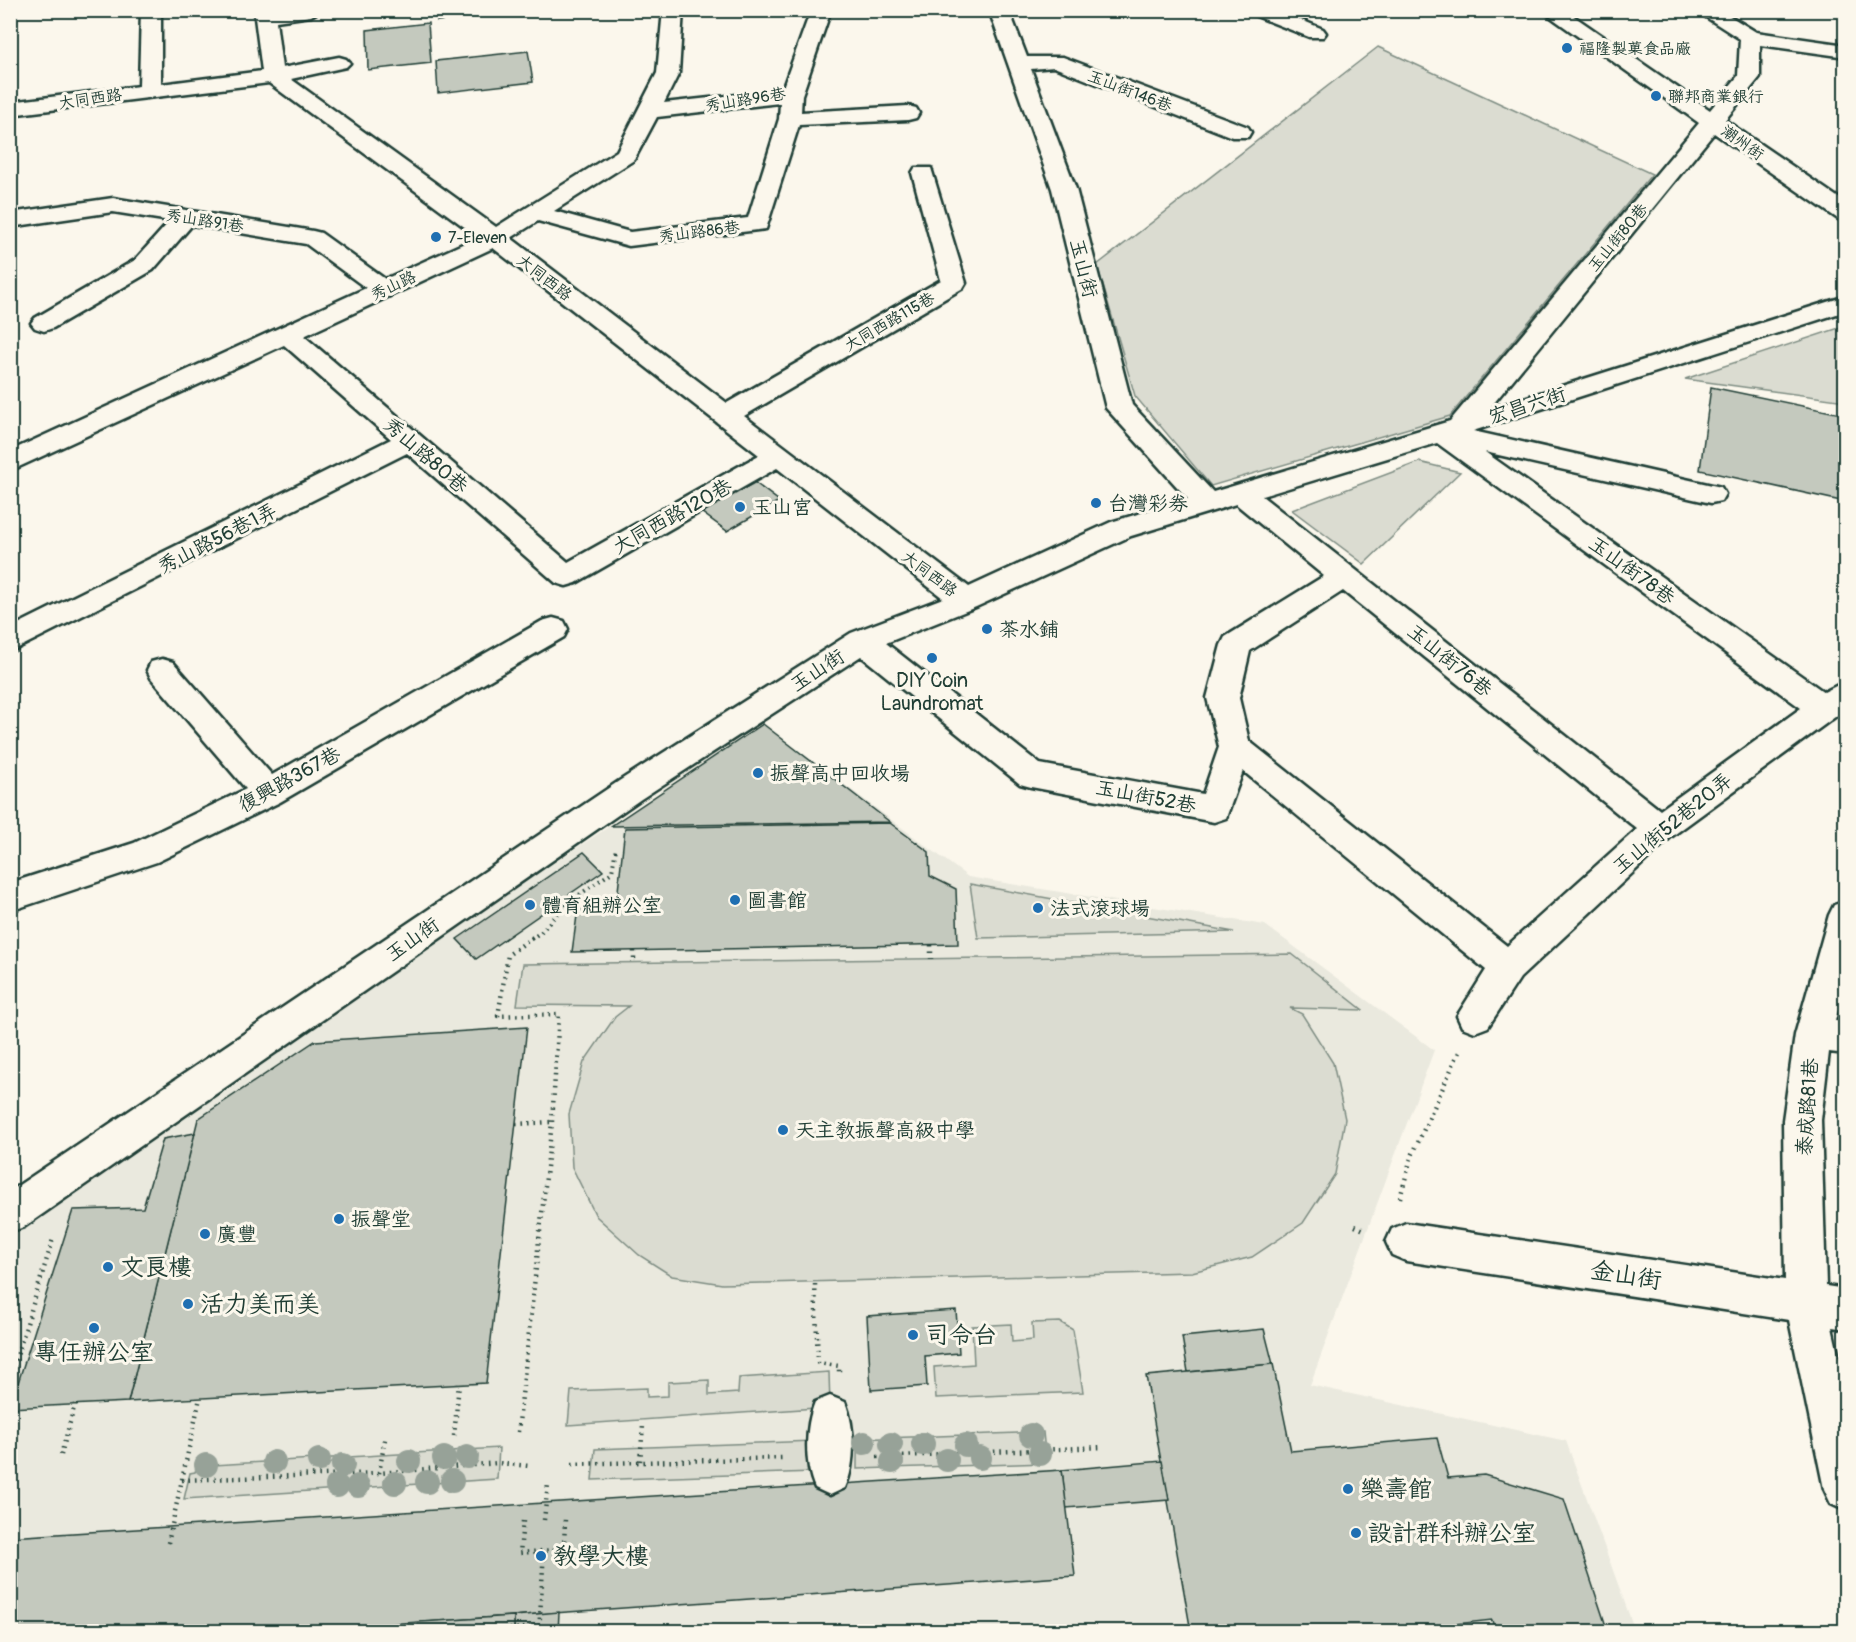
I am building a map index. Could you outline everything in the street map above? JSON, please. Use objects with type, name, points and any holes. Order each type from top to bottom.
[{"type":"street","points":[[150,90],[151,10]]},
{"type":"street","points":[[311,10],[264,14],[273,76],[339,63]]},
{"type":"street","name":"秀山路","points":[[10,462],[495,238],[626,155],[668,73],[673,10]]},
{"type":"street","name":"秀山路96巷","points":[[648,111],[791,95],[820,10]]},
{"type":"street","name":"玉山街","points":[[10,1214],[630,790],[862,640],[966,600],[1121,529],[1208,503],[1119,408],[1064,189],[999,10]]},
{"type":"street","points":[[1258,10],[1316,33]]},
{"type":"street","name":"潮州街","points":[[1551,10],[1845,214]]},
{"type":"street","points":[[1705,10],[1750,37],[1845,51]]},
{"type":"street","name":"玉山街80巷","points":[[1450,430],[1749,77],[1750,37]]},
{"type":"street","name":"玉山街146巷","points":[[1019,64],[1056,61],[1240,132]]},
{"type":"street","name":"大同西路","points":[[10,109],[273,76],[495,238],[966,600]]},
{"type":"street","points":[[791,95],[790,119],[908,113]]},
{"type":"street","name":"秀山路86巷","points":[[535,213],[629,239],[758,224],[790,119]]},
{"type":"street","name":"大同西路115巷","points":[[725,416],[954,283],[923,173]]},
{"type":"street","name":"秀山路91巷","points":[[10,220],[113,205],[313,238],[384,290]]},
{"type":"street","points":[[44,323],[144,265],[187,217]]},
{"type":"street","name":"宏昌六街","points":[[1208,503],[1450,430],[1845,303]]},
{"type":"street","name":"秀山路80巷","points":[[287,335],[566,576]]},
{"type":"street","points":[[1450,430],[1711,494]]},
{"type":"street","name":"玉山街78巷","points":[[1450,430],[1834,699]]},
{"type":"street","name":"秀山路56巷1弄","points":[[15,631],[410,441]]},
{"type":"street","name":"大同西路120巷","points":[[566,576],[778,456]]},
{"type":"street","name":"玉山街76巷","points":[[1240,494],[1346,576],[1659,828]]},
{"type":"street","points":[[1346,576],[1236,645],[1223,698],[1235,747],[1508,967]]},
{"type":"street","name":"復興路367巷","points":[[10,897],[145,853],[268,793],[553,629]]},
{"type":"street","name":"玉山街52巷","points":[[862,640],[1031,775],[1214,809],[1235,747]]},
{"type":"street","points":[[162,670],[268,793]]},
{"type":"street","name":"玉山街52巷20弄","points":[[1475,1016],[1508,967],[1659,828],[1834,699]]},
{"type":"street","name":"泰成路81巷","points":[[1845,915],[1829,1036],[1802,1120],[1826,1306],[1845,1489]]},
{"type":"street","name":"金山街","points":[[1406,1242],[1826,1306]]},
{"type":"path","points":[[518,1432],[552,1122],[559,1014],[498,1017],[508,955],[541,932],[566,904],[612,872],[617,837]]},
{"type":"path","points":[[931,945],[931,959]]},
{"type":"path","points":[[634,951],[634,963]]},
{"type":"path","points":[[1406,1242],[1388,1239],[1412,1158],[1475,1016]]},
{"type":"path","points":[[516,1124],[552,1122]]},
{"type":"path","points":[[10,1378],[55,1233]]},
{"type":"path","points":[[815,1284],[818,1363],[839,1366],[839,1376]]},
{"type":"path","points":[[454,1436],[459,1384]]},
{"type":"path","points":[[168,1543],[200,1398]]},
{"type":"path","points":[[61,1455],[75,1404]]},
{"type":"path","points":[[640,1461],[643,1426]]},
{"type":"path","points":[[380,1473],[385,1439]]},
{"type":"path","points":[[872,1458],[1103,1447]]},
{"type":"path","points":[[572,1464],[830,1449]]},
{"type":"path","points":[[182,1480],[380,1473],[498,1463],[529,1466]]},
{"type":"path","points":[[544,1520],[548,1484]]},
{"type":"path","points":[[523,1521],[520,1553],[564,1549],[565,1519]]},
{"type":"path","points":[[471,1632],[539,1629],[544,1551]]},
{"type":"shaded area","points":[[1378,47],[1652,174],[1450,416],[1211,486],[1135,396],[1097,265]]},
{"type":"shaded area","points":[[1845,326],[1845,401],[1685,379]]},
{"type":"shaded area","points":[[1419,462],[1460,472],[1364,564],[1292,510]]},
{"type":"shaded area","name":"天主教振聲高級中學","points":[[763,724],[968,877],[1265,925],[1434,1050],[1310,1385],[1566,1441],[1635,1631],[11,1631],[10,1234],[386,975]]},
{"type":"shaded area","name":"法式滾球場","points":[[970,884],[1234,932],[978,938]]},
{"type":"shaded area","points":[[1292,954],[1363,1010],[1290,1008],[1302,1014],[1333,1063],[1345,1119],[1335,1174],[1303,1223],[1252,1257],[1192,1272],[722,1284],[672,1276],[639,1255],[596,1216],[572,1167],[569,1114],[584,1062],[615,1017],[629,1006],[517,1005],[523,964]]},
{"type":"shaded area","points":[[1060,1322],[1073,1330],[1083,1392],[936,1398],[934,1367],[974,1364],[972,1326],[1011,1324],[1012,1342],[1033,1340],[1032,1323]]},
{"type":"shaded area","points":[[829,1372],[830,1407],[568,1425],[571,1391],[647,1388],[647,1397],[668,1396],[668,1382],[709,1380],[709,1395],[738,1393],[739,1378]]},
{"type":"shaded area","points":[[1043,1432],[1046,1463],[857,1469],[857,1439]]},
{"type":"shaded area","points":[[813,1441],[813,1472],[592,1480],[595,1449]]},
{"type":"shaded area","points":[[499,1448],[497,1479],[184,1499],[190,1473],[195,1472],[197,1466]]},
{"type":"building","points":[[436,10],[515,10],[516,13],[437,21]]},
{"type":"building","points":[[428,23],[431,63],[368,70],[367,30]]},
{"type":"building","points":[[528,51],[533,82],[438,93],[436,61]]},
{"type":"building","points":[[1711,387],[1846,415],[1841,501],[1700,470]]},
{"type":"building","name":"玉山宮","points":[[754,482],[779,501],[727,531],[701,512]]},
{"type":"building","name":"振聲高中回收場","points":[[763,724],[890,822],[611,826]]},
{"type":"building","points":[[890,823],[929,852],[930,876],[956,889],[958,944],[572,952],[579,901],[617,900],[625,828]]},
{"type":"building","name":"體育組辦公室","points":[[584,852],[603,871],[476,959],[457,939]]},
{"type":"building","name":"振聲堂","points":[[527,1027],[486,1383],[128,1402],[198,1119],[315,1041]]},
{"type":"building","name":"文良樓","points":[[195,1133],[128,1402],[10,1408],[73,1210],[143,1208],[163,1139]]},
{"type":"building","name":"司令台","points":[[956,1310],[959,1353],[925,1356],[927,1386],[871,1390],[867,1316]]},
{"type":"building","points":[[1264,1329],[1273,1364],[1188,1372],[1182,1337]]},
{"type":"building","name":"樂壽館","points":[[1273,1364],[1291,1451],[1437,1438],[1448,1478],[1484,1475],[1564,1499],[1608,1632],[1495,1632],[1492,1620],[1383,1632],[1191,1632],[1146,1376]]},
{"type":"building","points":[[1162,1461],[1169,1500],[1066,1508],[1062,1470]]},
{"type":"building","name":"教學大樓","points":[[1062,1470],[1075,1576],[285,1632],[10,1632],[10,1537]]},
{"type":"building","points":[[559,1612],[558,1632],[514,1632],[514,1616]]},
{"type":"building","points":[[514,1616],[514,1632],[384,1632],[389,1624]]},
{"type":"place","name":"福隆製菓食品廠","points":[[1567,48]]},
{"type":"place","name":"聯邦商業銀行","points":[[1656,96]]},
{"type":"place","name":"7-Eleven","points":[[436,237]]},
{"type":"place","name":"台灣彩券","points":[[1096,503]]},
{"type":"place","name":"玉山宮","points":[[740,507]]},
{"type":"place","name":"茶水鋪","points":[[987,629]]},
{"type":"place","name":"DIY Coin Laundromat","points":[[932,658]]},
{"type":"place","name":"振聲高中回收場","points":[[758,773]]},
{"type":"place","name":"圖書館","points":[[735,900]]},
{"type":"place","name":"體育組辦公室","points":[[530,905]]},
{"type":"place","name":"法式滾球場","points":[[1038,908]]},
{"type":"place","name":"天主教振聲高級中學","points":[[783,1130]]},
{"type":"place","name":"振聲堂","points":[[339,1219]]},
{"type":"place","name":"廣豐","points":[[205,1234]]},
{"type":"place","name":"文良樓","points":[[108,1267]]},
{"type":"place","name":"活力美而美","points":[[188,1304]]},
{"type":"place","name":"專任辦公室","points":[[94,1328]]},
{"type":"place","name":"司令台","points":[[913,1335]]},
{"type":"place","name":"樂壽館","points":[[1348,1489]]},
{"type":"place","name":"設計群科辦公室","points":[[1356,1533]]},
{"type":"place","name":"教學大樓","points":[[541,1556]]}]
